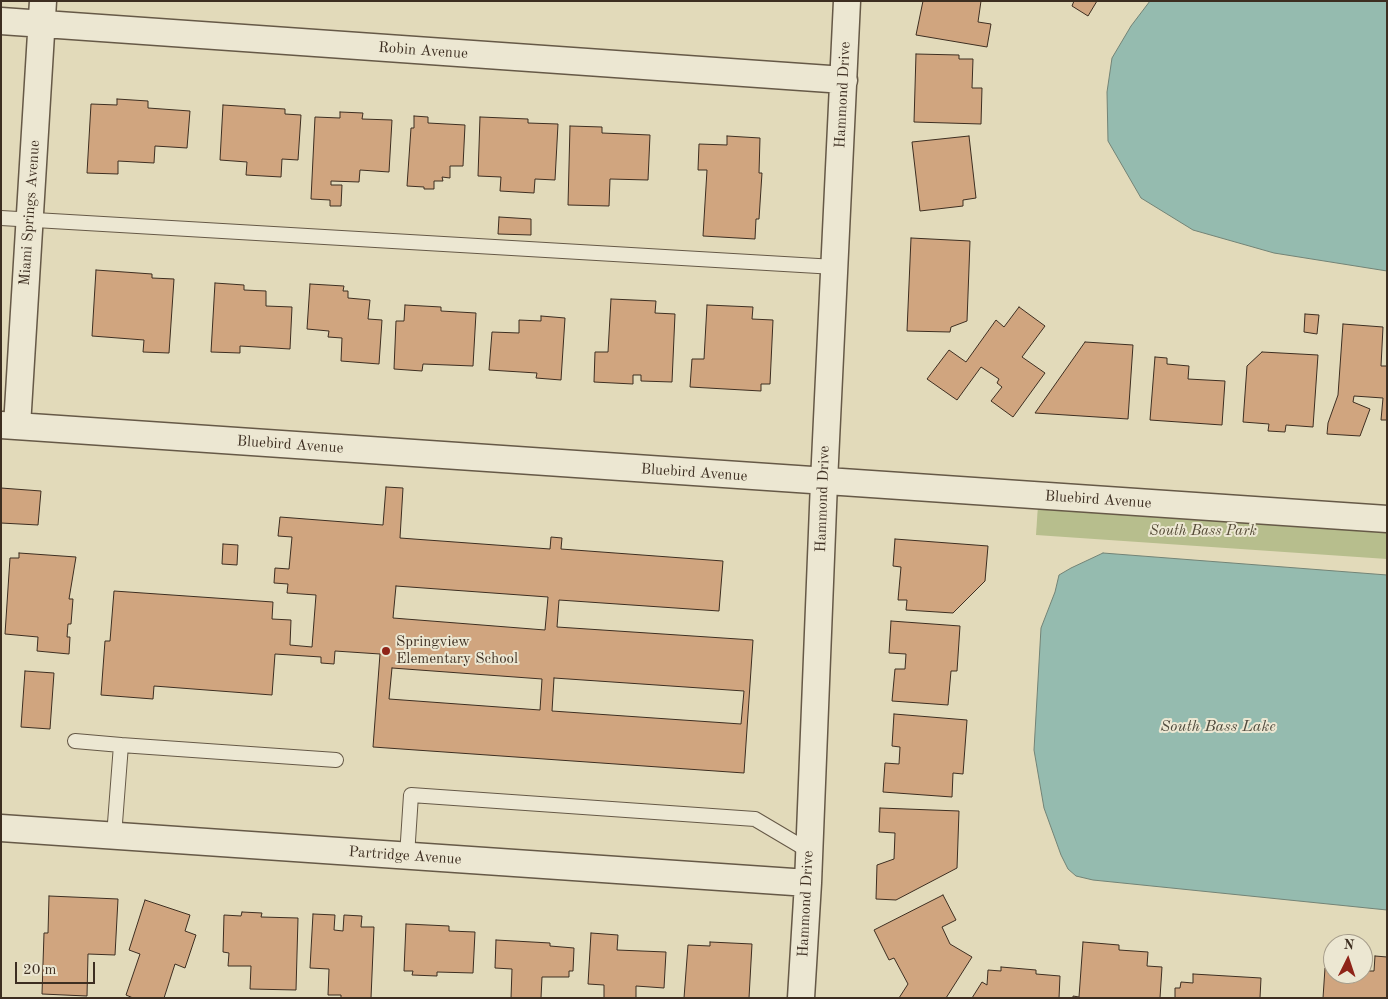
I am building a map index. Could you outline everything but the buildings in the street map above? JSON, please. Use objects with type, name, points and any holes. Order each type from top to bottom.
[{"type":"street","name":"Hammond Drive","points":[[801,998],[808,883],[824,482],[847,1]]},
{"type":"street","name":"Robin Avenue","points":[[1,21],[43,13],[844,80]]},
{"type":"street","name":"Miami Springs Avenue","points":[[9,425],[30,219],[43,13]]},
{"type":"street","name":"Bluebird Avenue","points":[[9,425],[1387,519]]},
{"type":"street","name":"Partridge Avenue","points":[[1,828],[808,883]]},
{"type":"lane","points":[[1,218],[834,267]]},
{"type":"lane","points":[[75,741],[336,760]]},
{"type":"lane","points":[[114,836],[121,744]]},
{"type":"lane","points":[[407,856],[411,796],[755,819],[809,851]]},
{"type":"green space","name":"South Bass Park","points":[[1038,505],[1387,529],[1387,559],[1036,535]]},
{"type":"water","points":[[1150,1],[1387,1],[1387,271],[1274,253],[1193,230],[1141,198],[1108,141],[1107,92],[1112,58],[1131,26]]},
{"type":"water","name":"South Bass Lake","points":[[1103,553],[1387,575],[1387,910],[1093,880],[1076,876],[1068,869],[1044,808],[1034,750],[1041,628],[1055,592],[1059,575]]},
{"type":"place","name":"Springview Elementary School","points":[[386,651]]}]
